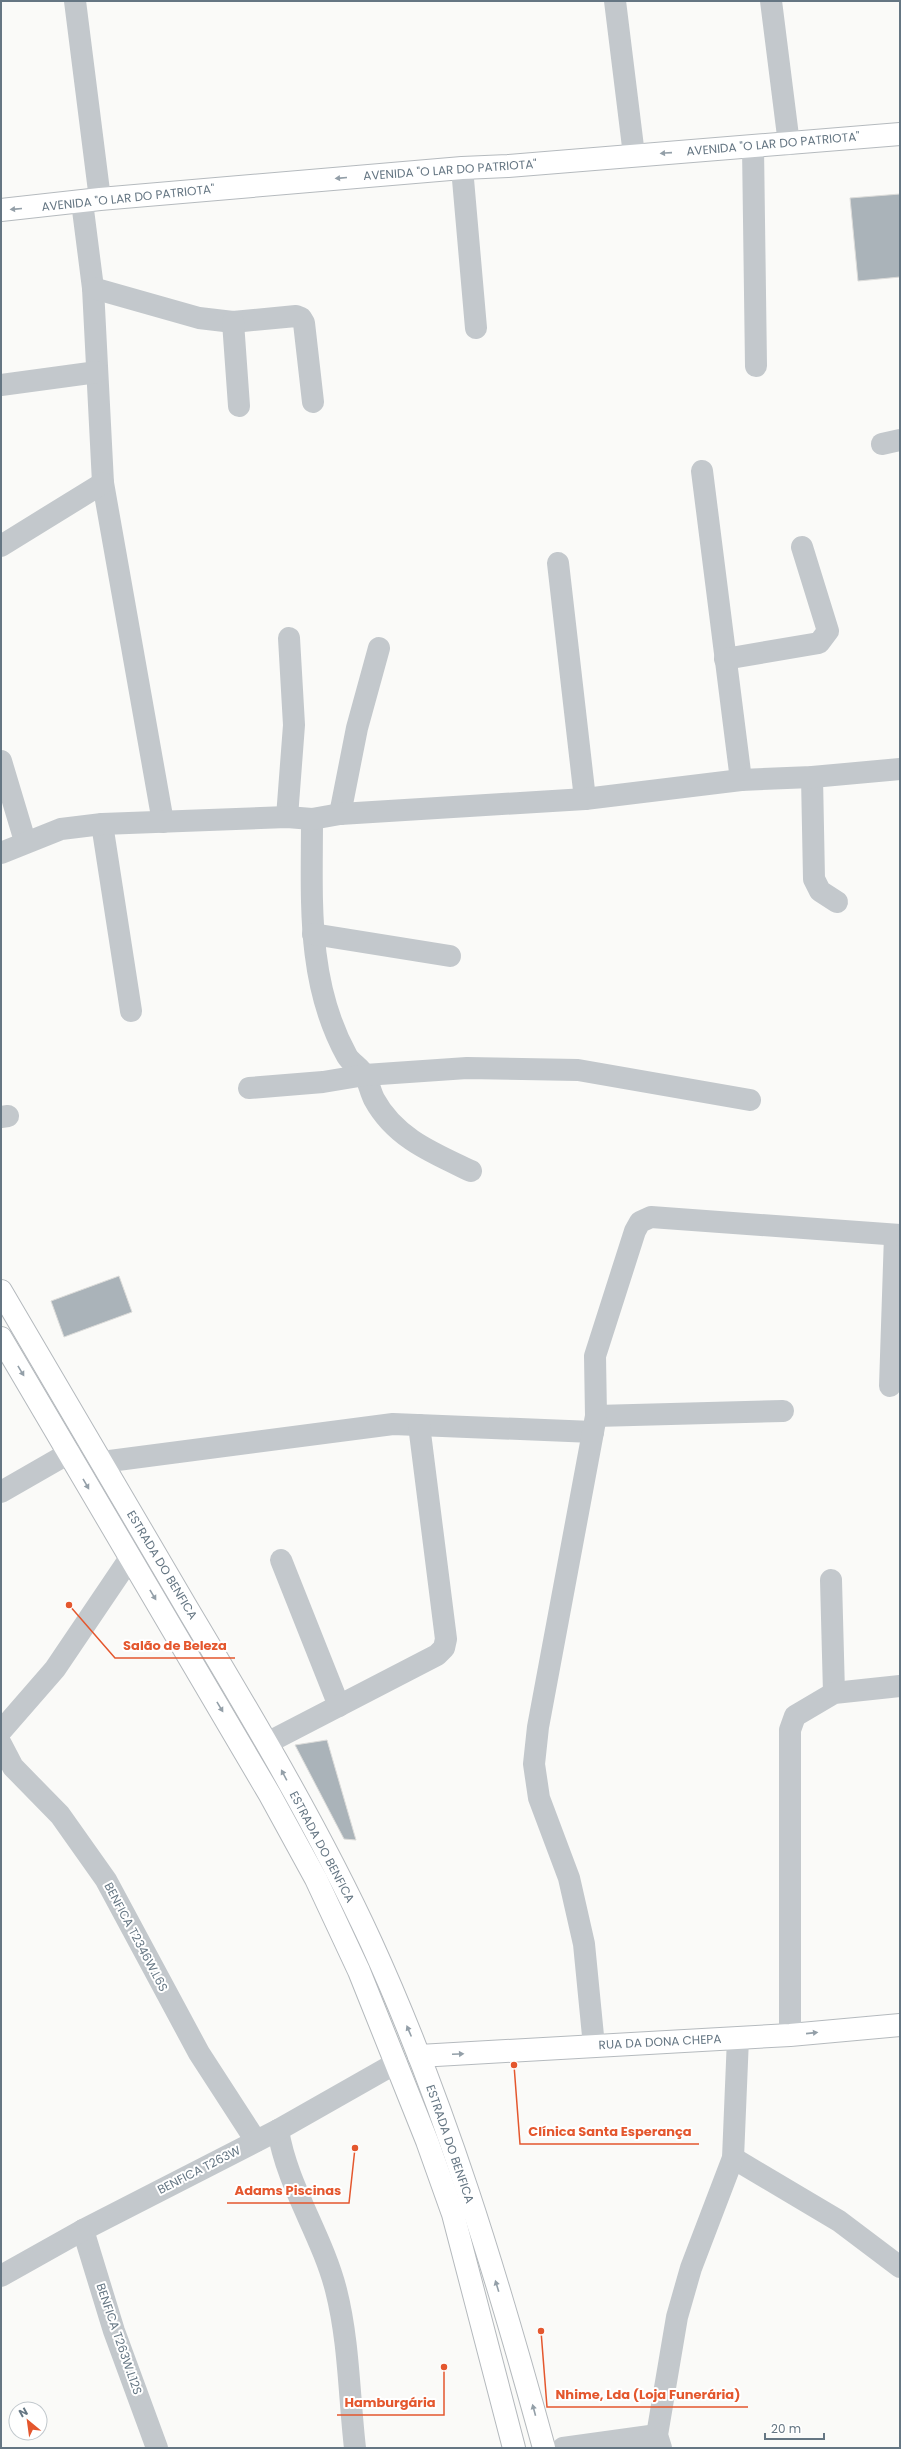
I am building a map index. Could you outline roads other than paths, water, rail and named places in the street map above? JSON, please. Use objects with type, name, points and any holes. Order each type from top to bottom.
[{"type":"main road","name":"AVENIDA \"O LAR DO PATRIOTA\"","points":[[1,210],[462,168],[508,166],[634,155],[753,147],[900,134]]},
{"type":"main road","name":"ESTRADA DO BENFICA","points":[[1,1291],[267,1743],[370,1940],[419,2056],[448,2133],[516,2348],[544,2448]]},
{"type":"main road","name":"ESTRADA DO BENFICA","points":[[1,1338],[224,1715],[316,1879],[359,1971],[396,2063],[453,2214],[514,2448]]},
{"type":"main road","name":"RUA DA DONA CHEPA","points":[[419,2056],[790,2035],[900,2024]]},
{"type":"street","points":[[75,1],[91,201],[93,288],[103,484],[162,822]]},
{"type":"street","points":[[615,1],[634,155]]},
{"type":"street","points":[[771,1],[789,144]]},
{"type":"street","points":[[753,147],[756,366]]},
{"type":"street","points":[[462,168],[476,328]]},
{"type":"street","points":[[93,288],[199,318],[233,322],[296,316],[301,318],[304,323],[312,402]]},
{"type":"street","points":[[233,322],[239,406]]},
{"type":"street","points":[[1,385],[97,372]]},
{"type":"street","points":[[702,472],[741,780]]},
{"type":"street","points":[[1,546],[103,484]]},
{"type":"street","points":[[725,659],[819,643],[825,638],[828,631],[802,546]]},
{"type":"street","points":[[558,564],[585,799]]},
{"type":"street","points":[[287,816],[294,725],[289,638]]},
{"type":"street","points":[[340,814],[357,728],[379,648]]},
{"type":"street","points":[[1,761],[25,841]]},
{"type":"street","points":[[1,853],[25,841],[61,829],[102,824],[287,816],[312,819],[340,814],[585,799],[741,780],[812,777],[900,769]]},
{"type":"street","points":[[812,777],[814,879],[820,891],[837,902]]},
{"type":"street","points":[[312,819],[313,934],[320,989],[348,1057],[365,1075],[374,1098],[392,1126],[419,1146],[472,1171]]},
{"type":"street","points":[[102,824],[131,1011]]},
{"type":"street","points":[[313,934],[450,956]]},
{"type":"street","points":[[249,1088],[323,1082],[365,1075],[467,1068],[578,1070],[750,1100]]},
{"type":"street","points":[[594,2046],[584,1944],[569,1878],[539,1798],[534,1764],[538,1727],[595,1424],[595,1356],[640,1222],[651,1217],[898,1235],[890,1386]]},
{"type":"street","points":[[102,1462],[370,1426],[595,1424],[784,1411]]},
{"type":"street","points":[[267,1743],[437,1655],[444,1648],[446,1639],[419,1425]]},
{"type":"street","points":[[1,1492],[69,1454]]},
{"type":"street","points":[[1,1731],[55,1669],[130,1558]]},
{"type":"street","points":[[281,1560],[339,1706]]},
{"type":"street","points":[[831,1580],[834,1693]]},
{"type":"street","points":[[790,2035],[790,1730],[795,1716],[834,1693],[900,1686]]},
{"type":"street","name":"BENFICA T2346W.L6S","points":[[1,1744],[7,1770],[60,1815],[106,1880],[199,2053],[256,2141]]},
{"type":"street","points":[[563,2448],[659,2442],[677,2317],[691,2268],[733,2158],[738,2038]]},
{"type":"street","name":"BENFICA T263W","points":[[1,2276],[83,2230],[278,2130],[396,2063]]},
{"type":"street","points":[[278,2130],[281,2149],[323,2248],[336,2290],[344,2328],[355,2448]]},
{"type":"street","points":[[733,2158],[838,2221],[900,2267]]},
{"type":"street","name":"BENFICA T263W.L12S","points":[[83,2230],[114,2331],[156,2448]]},
{"type":"place","name":"Salão de Beleza","points":[[69,1605]]},
{"type":"place","name":"Clínica Santa Esperança","points":[[514,2065]]},
{"type":"place","name":"Adams Piscinas","points":[[355,2148]]},
{"type":"place","name":"Nhime, Lda (Loja Funerária)","points":[[541,2331]]},
{"type":"place","name":"Hamburgária","points":[[444,2367]]}]
